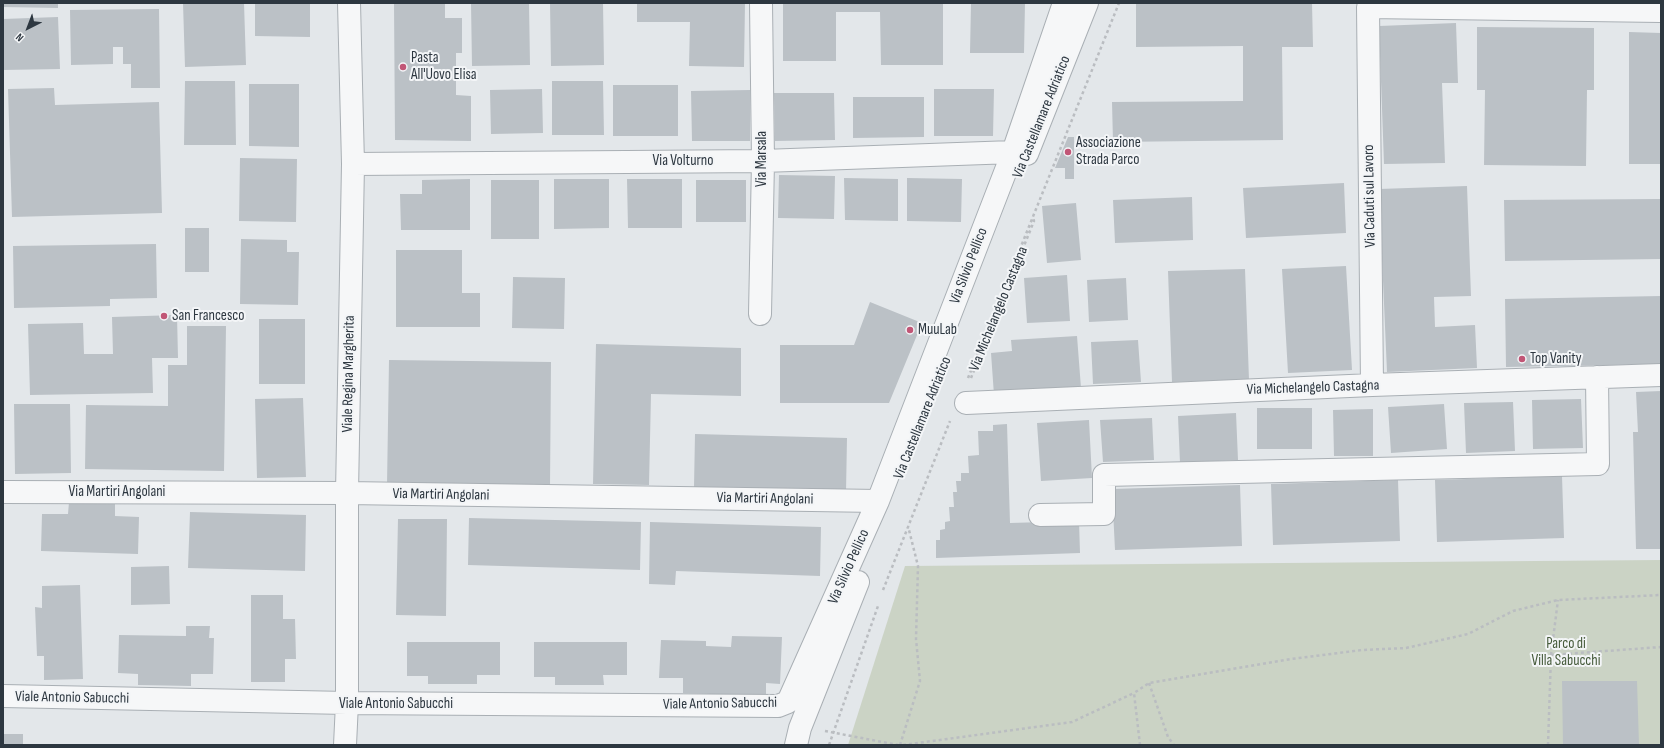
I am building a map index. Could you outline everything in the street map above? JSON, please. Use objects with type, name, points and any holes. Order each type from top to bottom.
[{"type":"street","name":"Viale Regina Margherita","points":[[346,745],[347,493],[353,164],[349,3]]},
{"type":"street","name":"Via Marsala","points":[[760,314],[763,161],[761,3]]},
{"type":"street","name":"Via Silvio Pellico","points":[[788,702],[878,501],[1013,152],[1064,3]]},
{"type":"street","name":"Via Castellamare Adriatico","points":[[796,745],[800,728],[1087,3]]},
{"type":"street","name":"Via Caduti sul Lavoro","points":[[1372,385],[1368,7],[1661,11]]},
{"type":"street","name":"Via Volturno","points":[[353,164],[763,161],[1013,152]]},
{"type":"street","name":"Via Michelangelo Castagna","points":[[959,410],[1372,385],[1661,375]]},
{"type":"street","points":[[1040,515],[1104,514],[1104,475],[1598,464],[1597,377]]},
{"type":"street","name":"Via Martiri Angolani","points":[[3,492],[347,493],[878,501]]},
{"type":"street","name":"Viale Antonio Sabucchi","points":[[3,696],[347,703],[778,706],[788,702]]},
{"type":"path","name":"Via Castellamare Adriatico","points":[[968,381],[1033,215],[1119,3]]},
{"type":"path","name":"Via Castellamare Adriatico","points":[[882,593],[908,526],[959,410]]},
{"type":"path","points":[[900,745],[920,681],[916,639],[918,566],[908,526]]},
{"type":"path","points":[[833,732],[900,745],[1072,722],[1134,693],[1149,683],[1298,658],[1362,650],[1406,648],[1468,634],[1513,611],[1558,600],[1661,595]]},
{"type":"path","points":[[829,745],[880,600]]},
{"type":"path","points":[[1548,745],[1551,656],[1558,600]]},
{"type":"path","points":[[1551,656],[1661,647]]},
{"type":"path","points":[[1149,683],[1168,738],[1174,745]]},
{"type":"path","points":[[1134,693],[1140,745]]},
{"type":"green space","name":"Parco di Villa Sabucchi","points":[[1661,560],[1661,745],[848,745],[905,566]]},
{"type":"building","points":[[3,3],[58,3],[58,8],[3,7]]},
{"type":"building","points":[[183,3],[244,3],[246,65],[185,67]]},
{"type":"building","points":[[255,3],[310,3],[310,37],[255,36]]},
{"type":"building","points":[[394,3],[445,3],[445,18],[462,18],[462,53],[456,53],[456,95],[471,96],[471,141],[395,140]]},
{"type":"building","points":[[471,3],[529,3],[530,65],[472,66]]},
{"type":"building","points":[[550,3],[603,3],[604,65],[551,66]]},
{"type":"building","points":[[637,3],[745,3],[744,67],[689,66],[690,22],[637,22]]},
{"type":"building","points":[[783,3],[943,3],[943,65],[881,65],[880,12],[836,12],[836,61],[783,61]]},
{"type":"building","points":[[971,3],[1025,3],[1024,53],[970,53]]},
{"type":"building","points":[[1136,3],[1312,3],[1313,47],[1282,47],[1283,140],[1113,142],[1112,102],[1243,101],[1243,46],[1136,47]]},
{"type":"building","points":[[159,9],[160,88],[131,88],[131,64],[123,64],[123,47],[113,47],[113,64],[71,65],[70,10]]},
{"type":"building","points":[[58,17],[60,69],[3,70],[3,19]]},
{"type":"building","points":[[1456,23],[1458,83],[1442,83],[1445,163],[1384,164],[1379,26]]},
{"type":"building","points":[[1477,27],[1594,28],[1594,90],[1587,90],[1586,166],[1484,165],[1485,90],[1477,90]]},
{"type":"building","points":[[1629,32],[1661,33],[1661,164],[1629,164]]},
{"type":"building","points":[[185,81],[235,81],[236,145],[184,145]]},
{"type":"building","points":[[552,81],[603,81],[604,135],[552,135]]},
{"type":"building","points":[[249,84],[299,84],[299,147],[249,146]]},
{"type":"building","points":[[613,85],[678,85],[678,136],[613,136]]},
{"type":"building","points":[[54,88],[55,105],[159,102],[162,213],[12,217],[8,89]]},
{"type":"building","points":[[542,89],[543,133],[491,134],[490,90]]},
{"type":"building","points":[[934,89],[994,89],[993,136],[934,136]]},
{"type":"building","points":[[750,90],[750,141],[692,141],[691,91]]},
{"type":"building","points":[[774,93],[834,93],[835,140],[775,141]]},
{"type":"building","points":[[853,97],[924,97],[924,137],[853,138]]},
{"type":"building","name":"Associazione Strada Parco","points":[[1068,137],[1074,137],[1074,179],[1065,179],[1065,168],[1055,168]]},
{"type":"building","points":[[240,158],[297,159],[296,222],[239,221]]},
{"type":"building","points":[[779,175],[835,176],[834,219],[778,218]]},
{"type":"building","points":[[844,178],[898,179],[898,221],[845,220]]},
{"type":"building","points":[[907,178],[962,179],[961,222],[907,221]]},
{"type":"building","points":[[470,179],[470,230],[401,230],[400,194],[422,194],[422,180]]},
{"type":"building","points":[[554,179],[609,179],[609,228],[554,229]]},
{"type":"building","points":[[627,179],[682,179],[682,228],[628,228]]},
{"type":"building","points":[[491,180],[539,180],[539,239],[491,239]]},
{"type":"building","points":[[696,180],[746,180],[746,222],[696,222]]},
{"type":"building","points":[[1344,183],[1346,233],[1246,238],[1243,188]]},
{"type":"building","points":[[1467,186],[1471,296],[1434,297],[1435,327],[1475,325],[1477,368],[1387,372],[1379,189]]},
{"type":"building","points":[[1192,197],[1193,240],[1115,243],[1113,200]]},
{"type":"building","points":[[1661,199],[1661,259],[1505,261],[1504,200]]},
{"type":"building","points":[[1076,203],[1081,260],[1047,263],[1042,206]]},
{"type":"building","points":[[185,228],[209,228],[209,272],[185,272]]},
{"type":"building","points":[[241,239],[287,240],[287,252],[299,252],[298,305],[240,304]]},
{"type":"building","points":[[156,244],[157,298],[110,299],[110,306],[14,308],[13,246]]},
{"type":"building","points":[[396,250],[462,250],[462,293],[480,293],[480,327],[396,327]]},
{"type":"building","points":[[1346,266],[1352,370],[1288,373],[1282,269]]},
{"type":"building","points":[[1245,269],[1249,380],[1172,382],[1168,271]]},
{"type":"building","points":[[1067,275],[1070,321],[1027,323],[1024,278]]},
{"type":"building","points":[[513,277],[565,278],[564,329],[512,328]]},
{"type":"building","points":[[1126,278],[1128,320],[1089,322],[1087,280]]},
{"type":"building","points":[[1661,296],[1661,364],[1506,367],[1505,299]]},
{"type":"building","points":[[870,302],[922,323],[889,403],[780,403],[780,345],[854,345]]},
{"type":"building","points":[[177,315],[178,358],[152,358],[153,393],[30,395],[28,324],[83,323],[84,354],[113,354],[112,317]]},
{"type":"building","points":[[259,319],[305,319],[305,384],[259,384]]},
{"type":"building","points":[[187,326],[226,326],[224,471],[85,469],[86,405],[168,406],[168,365],[187,365]]},
{"type":"building","points":[[1077,336],[1081,388],[994,395],[991,353],[1012,351],[1011,340]]},
{"type":"building","points":[[1138,340],[1141,382],[1093,384],[1091,342]]},
{"type":"building","points":[[596,344],[741,348],[741,396],[651,394],[649,485],[593,484]]},
{"type":"building","points":[[389,360],[551,362],[550,487],[387,485]]},
{"type":"building","points":[[1661,391],[1661,549],[1636,549],[1633,432],[1638,432],[1636,392]]},
{"type":"building","points":[[303,398],[306,477],[257,478],[255,399]]},
{"type":"building","points":[[1581,399],[1583,448],[1533,449],[1532,400]]},
{"type":"building","points":[[1513,402],[1515,451],[1466,453],[1464,403]]},
{"type":"building","points":[[14,404],[70,404],[71,473],[15,474]]},
{"type":"building","points":[[1444,404],[1447,449],[1391,453],[1388,407]]},
{"type":"building","points":[[1257,408],[1312,408],[1312,449],[1257,449]]},
{"type":"building","points":[[1373,409],[1373,456],[1334,456],[1333,410]]},
{"type":"building","points":[[1236,413],[1238,460],[1180,463],[1178,416]]},
{"type":"building","points":[[1152,418],[1154,460],[1103,462],[1100,420]]},
{"type":"building","points":[[1089,420],[1092,478],[1041,481],[1037,423]]},
{"type":"building","points":[[1007,424],[1010,523],[1079,521],[1080,553],[936,558],[936,540],[940,540],[940,530],[945,529],[945,522],[950,521],[949,507],[954,507],[953,492],[957,492],[956,481],[961,481],[961,473],[969,473],[968,456],[979,455],[978,431],[993,431],[993,425]]},
{"type":"building","points":[[695,434],[847,438],[846,492],[694,487]]},
{"type":"building","points":[[1562,476],[1564,538],[1437,542],[1435,480]]},
{"type":"building","points":[[1398,480],[1400,541],[1273,545],[1271,484]]},
{"type":"building","points":[[1240,485],[1242,546],[1115,550],[1112,489]]},
{"type":"building","points":[[69,502],[115,503],[115,516],[139,517],[138,554],[41,551],[42,514],[68,514]]},
{"type":"building","points":[[190,512],[306,515],[305,571],[188,568]]},
{"type":"building","points":[[469,518],[641,522],[640,570],[468,565]]},
{"type":"building","points":[[398,519],[447,519],[446,616],[396,615]]},
{"type":"building","points":[[650,522],[821,527],[820,576],[676,571],[675,585],[649,584]]},
{"type":"building","points":[[169,566],[170,604],[131,605],[131,567]]},
{"type":"building","points":[[80,585],[83,679],[44,680],[44,656],[37,656],[35,607],[42,608],[42,586]]},
{"type":"building","points":[[251,595],[283,595],[283,619],[295,619],[296,659],[285,659],[285,682],[251,682]]},
{"type":"building","points":[[186,626],[210,626],[209,638],[214,638],[213,674],[191,674],[191,686],[138,685],[138,674],[118,673],[119,635],[186,636]]},
{"type":"building","points":[[732,636],[782,637],[780,684],[766,683],[766,696],[683,693],[683,678],[659,678],[661,640],[706,641],[706,646],[731,647]]},
{"type":"building","points":[[407,642],[500,642],[500,675],[477,675],[477,684],[428,684],[428,676],[407,676]]},
{"type":"building","points":[[534,642],[627,642],[627,675],[603,675],[604,685],[555,685],[555,677],[534,677]]},
{"type":"building","points":[[1562,681],[1637,681],[1639,745],[1563,745]]},
{"type":"building","points":[[3,734],[23,734],[23,745],[3,745]]},
{"type":"place","name":"Pasta All'Uovo Elisa","points":[[403,67]]},
{"type":"place","name":"Associazione Strada Parco","points":[[1068,152]]},
{"type":"place","name":"San Francesco","points":[[164,316]]},
{"type":"place","name":"MuuLab","points":[[910,330]]},
{"type":"place","name":"Top Vanity","points":[[1522,359]]}]
